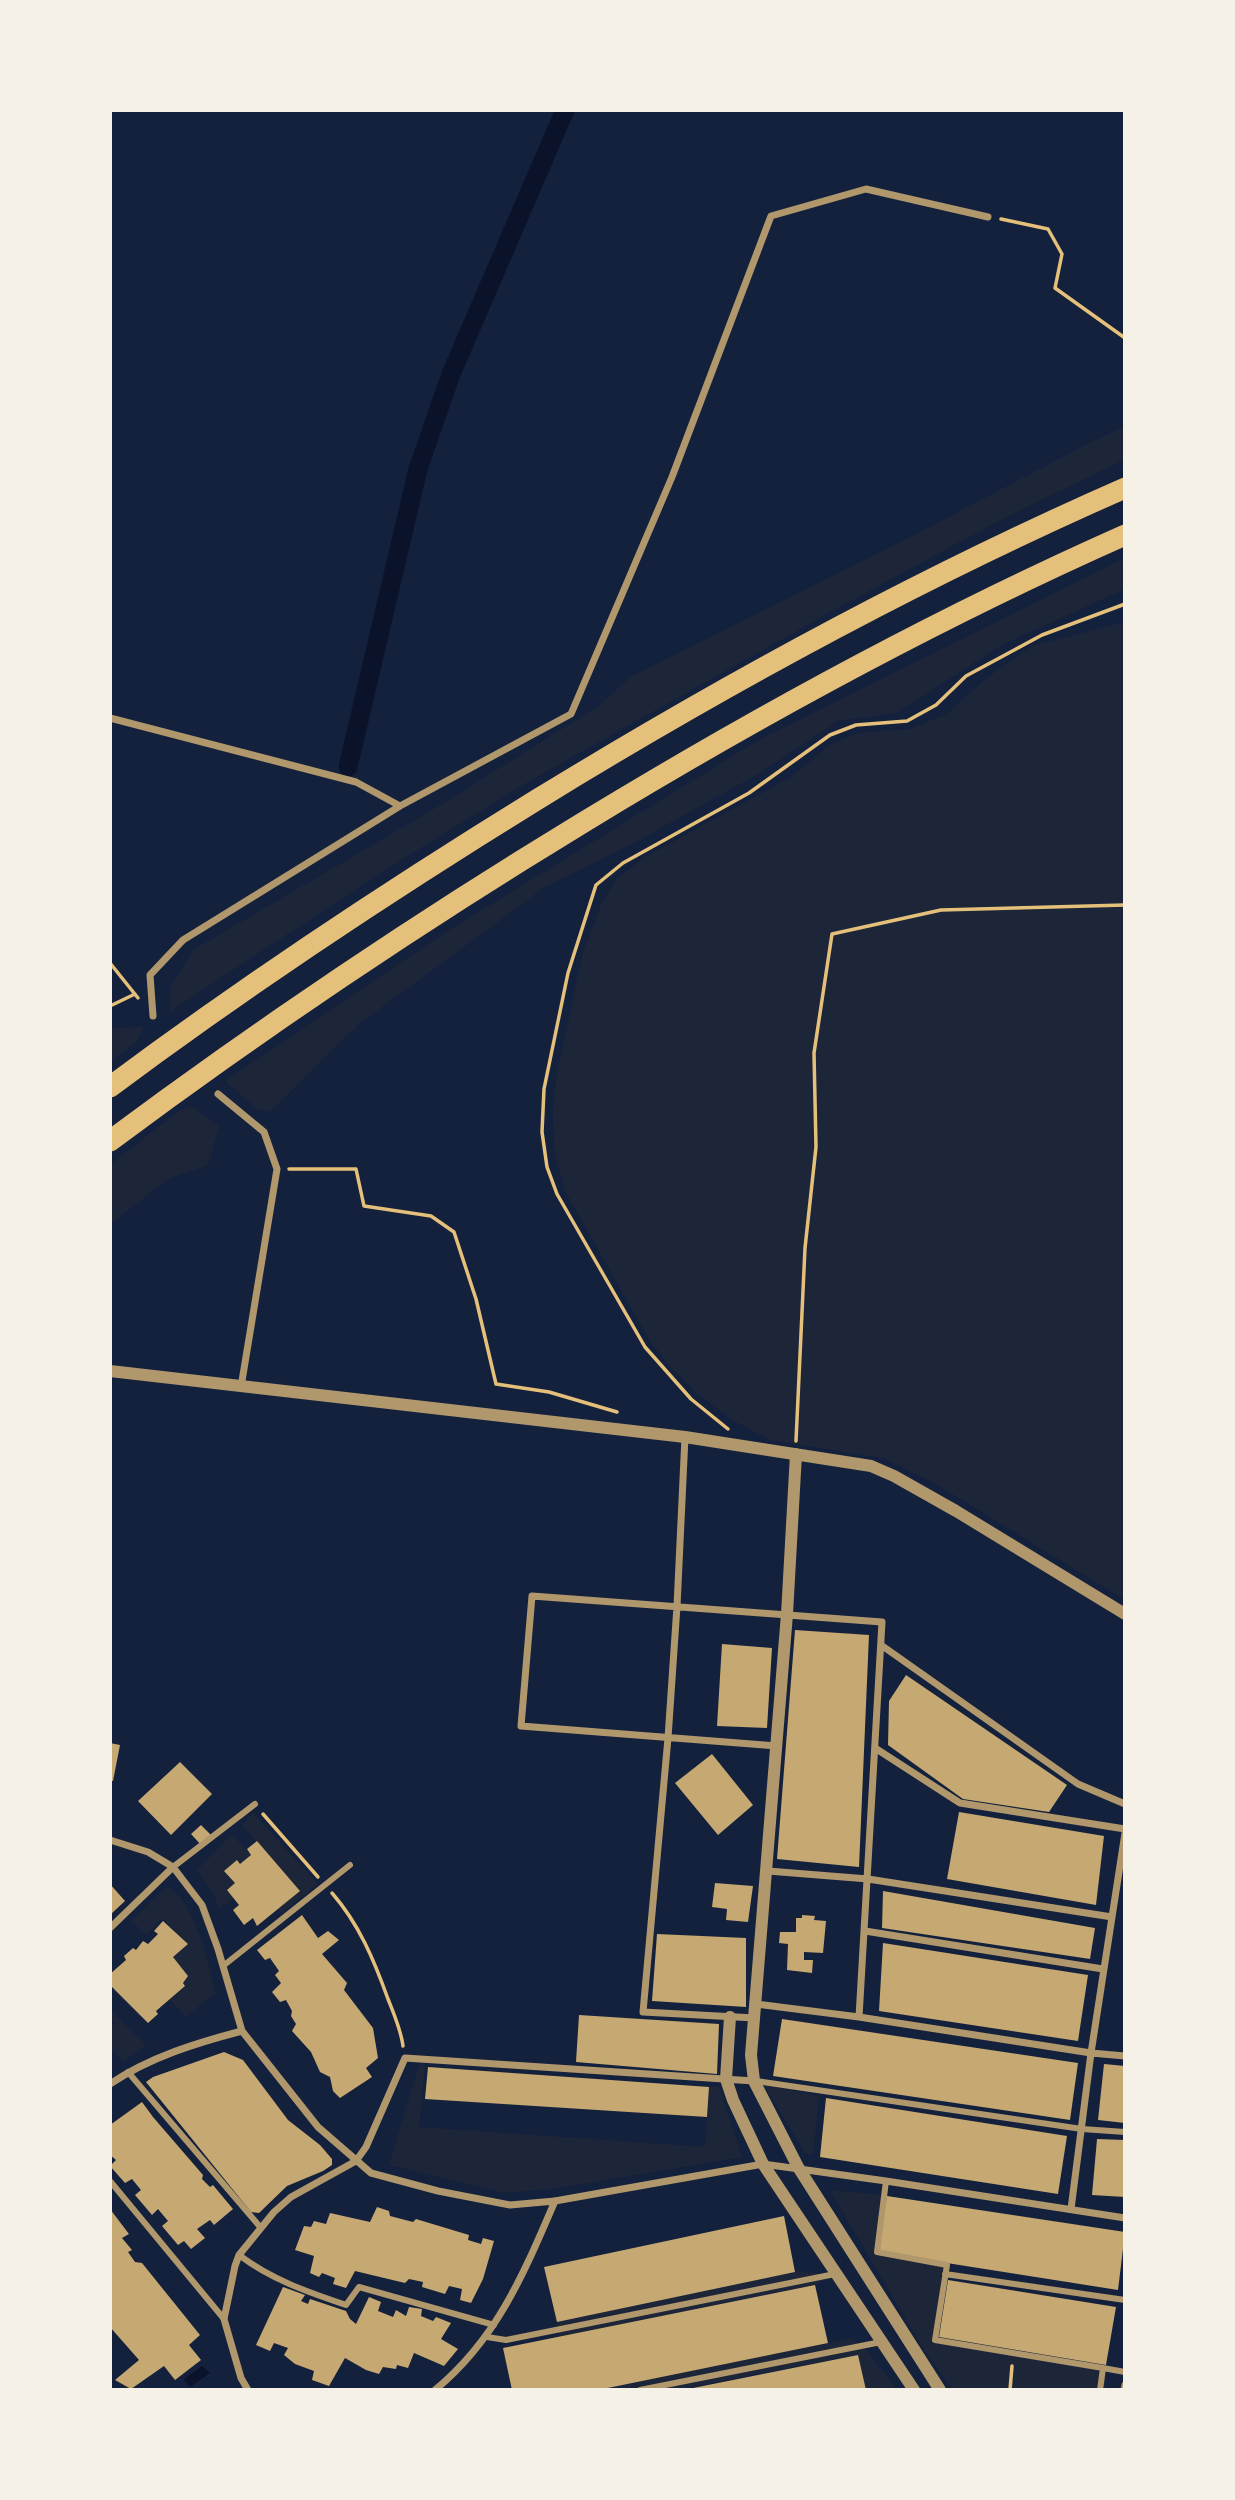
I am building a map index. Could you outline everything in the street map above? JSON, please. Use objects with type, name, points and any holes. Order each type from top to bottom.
[{"type":"highway","points":[[110,1087],[296,955],[440,859],[634,740],[777,658],[926,582],[1125,488]]},
{"type":"highway","points":[[110,1140],[186,1084],[473,890],[661,775],[796,698],[931,628],[1125,535]]},
{"type":"street","points":[[153,1016],[150,975],[184,940],[400,806],[571,714],[672,477],[771,216],[866,188],[988,217]]},
{"type":"street","points":[[110,718],[356,782],[400,806]]},
{"type":"street","points":[[218,1094],[264,1132],[277,1169],[241,1387]]},
{"type":"street","points":[[110,1371],[685,1437],[871,1466],[894,1476],[1125,1614]]},
{"type":"street","points":[[685,1437],[668,1738],[643,2011],[755,2018]]},
{"type":"street","points":[[796,1454],[768,1871],[751,2055],[754,2081],[798,2167],[940,2390]]},
{"type":"street","points":[[777,1746],[521,1726],[532,1597],[882,1622],[859,2017]]},
{"type":"street","points":[[881,1645],[1078,1784],[1125,1804]]},
{"type":"street","points":[[875,1748],[960,1803],[1125,1831],[1103,1969],[1071,2209]]},
{"type":"street","points":[[110,1928],[173,1867],[255,1804]]},
{"type":"street","points":[[110,1840],[148,1852],[173,1867],[202,1905],[242,2031],[302,2109],[371,2173],[474,2199],[510,2205],[555,2202],[763,2164],[798,2167],[1125,2218]]},
{"type":"street","points":[[223,1966],[350,1865]]},
{"type":"street","points":[[768,1871],[868,1879],[1112,1917]]},
{"type":"street","points":[[865,1931],[1103,1969]]},
{"type":"street","points":[[756,2004],[1125,2056]]},
{"type":"street","points":[[730,2017],[726,2079],[763,2164],[914,2390]]},
{"type":"street","points":[[110,2084],[171,2053],[242,2031]]},
{"type":"street","points":[[224,2319],[239,2255],[291,2197],[356,2161],[366,2147],[405,2058],[754,2081],[1082,2129],[1125,2132]]},
{"type":"street","points":[[128,2073],[261,2228]]},
{"type":"street","points":[[110,2181],[224,2319],[241,2378],[248,2390]]},
{"type":"street","points":[[886,2181],[877,2252],[947,2265],[935,2340],[1125,2372]]},
{"type":"street","points":[[436,2390],[465,2364],[487,2337],[514,2291],[555,2202]]},
{"type":"street","points":[[239,2255],[259,2270],[286,2284],[346,2305],[359,2287],[494,2325]]},
{"type":"street","points":[[487,2337],[506,2340],[836,2274]]},
{"type":"street","points":[[945,2274],[1125,2300]]},
{"type":"street","points":[[640,2390],[881,2342]]},
{"type":"street","points":[[1100,2390],[1103,2368]]},
{"type":"path","points":[[988,217],[1048,229],[1062,254],[1055,288],[1125,338]]},
{"type":"path","points":[[726,1443],[728,1428],[691,1399],[645,1348],[557,1194],[547,1167],[542,1132],[544,1089],[568,974],[596,885],[623,863],[749,793],[830,735],[856,725],[907,721],[936,705],[966,676],[1021,646],[1042,635],[1125,604]]},
{"type":"path","points":[[796,1454],[805,1248],[816,1147],[814,1053],[832,934],[941,910],[1125,905]]},
{"type":"path","points":[[110,963],[153,1016]]},
{"type":"path","points":[[110,1006],[135,994]]},
{"type":"path","points":[[277,1169],[356,1169],[364,1206],[431,1216],[454,1232],[477,1299],[496,1384],[549,1392],[621,1413],[634,1432]]},
{"type":"path","points":[[255,1804],[345,1909],[372,1958],[402,2039],[405,2058]]},
{"type":"path","points":[[1010,2390],[1013,2353]]},
{"type":"shaded area","points":[[1125,426],[1125,459],[993,524],[834,610],[526,783],[385,870],[169,1012],[171,985],[193,950],[439,806],[597,707],[631,677]]},
{"type":"shaded area","points":[[1125,558],[1125,589],[1000,646],[897,713],[838,721],[760,773],[636,842],[545,887],[359,1024],[270,1112],[257,1109],[225,1081],[443,934],[762,738]]},
{"type":"shaded area","points":[[1125,622],[1125,1600],[936,1484],[883,1458],[770,1440],[734,1421],[698,1394],[670,1367],[650,1341],[565,1191],[554,1147],[553,1113],[556,1078],[583,952],[602,902],[617,879],[643,858],[791,777],[831,744],[857,733],[910,729],[947,714],[984,680],[1032,646]]},
{"type":"shaded area","points":[[144,1027],[136,1042],[110,1062],[110,1028]]},
{"type":"shaded area","points":[[193,1107],[219,1126],[208,1165],[170,1178],[110,1224],[110,1165],[180,1110]]},
{"type":"shaded area","points":[[253,1813],[318,1884],[282,1913],[278,1909],[300,1891],[242,1825]]},
{"type":"shaded area","points":[[232,1834],[251,1855],[240,1864],[237,1861],[225,1871],[235,1883],[234,1898],[219,1909],[213,1893],[197,1870]]},
{"type":"shaded area","points":[[166,1887],[175,1892],[192,1917],[205,1950],[215,1993],[186,2017],[170,2000],[185,1986],[183,1983],[188,1976],[173,1957],[187,1943],[162,1918],[147,1935],[131,1921]]},
{"type":"shaded area","points":[[110,2010],[145,2044],[145,2047],[123,2061],[110,2049],[110,2028],[114,2023],[110,2019]]},
{"type":"shaded area","points":[[419,2065],[425,2065],[419,2127],[705,2147],[709,2087],[719,2087],[742,2157],[558,2188],[505,2193],[389,2165]]},
{"type":"shaded area","points":[[764,2085],[819,2096],[813,2155],[805,2153]]},
{"type":"shaded area","points":[[830,2190],[884,2195],[947,2265],[948,2280],[939,2336],[1106,2365],[1105,2390],[953,2390],[924,2350]]},
{"type":"shaded area","points":[[795,2272],[817,2273],[823,2281],[815,2285],[559,2337],[557,2322]]},
{"type":"shaded area","points":[[852,2338],[868,2352],[897,2390],[866,2390],[857,2355],[676,2390],[600,2390]]},
{"type":"shaded area","points":[[202,2366],[210,2373],[190,2387],[184,2379]]},
{"type":"building","points":[[795,1630],[869,1635],[859,1867],[777,1859]]},
{"type":"building","points":[[722,1644],[772,1648],[767,1728],[717,1726]]},
{"type":"building","points":[[906,1675],[1067,1785],[1049,1812],[963,1799],[888,1745],[889,1701]]},
{"type":"building","points":[[110,1743],[120,1745],[113,1781],[110,1781]]},
{"type":"building","points":[[712,1754],[753,1805],[718,1835],[675,1783]]},
{"type":"building","points":[[180,1762],[212,1794],[171,1835],[138,1801]]},
{"type":"building","points":[[959,1812],[1104,1836],[1096,1905],[947,1879]]},
{"type":"building","points":[[201,1825],[211,1835],[201,1845],[191,1834]]},
{"type":"building","points":[[257,1841],[300,1891],[257,1926],[253,1918],[244,1925],[233,1910],[239,1905],[227,1890],[235,1883],[224,1871],[237,1860],[240,1864],[251,1855],[247,1849]]},
{"type":"building","points":[[715,1883],[753,1886],[748,1922],[726,1920],[727,1909],[712,1907]]},
{"type":"building","points":[[110,1884],[125,1901],[110,1915]]},
{"type":"building","points":[[883,1891],[1095,1928],[1090,1959],[882,1928]]},
{"type":"building","points":[[302,1915],[318,1938],[328,1931],[339,1940],[322,1954],[347,1983],[344,1990],[373,2028],[378,2058],[366,2068],[372,2077],[340,2098],[333,2091],[330,2077],[320,2072],[311,2052],[292,2031],[296,2024],[291,2016],[292,2011],[286,2000],[280,2002],[272,1992],[281,1983],[275,1975],[279,1971],[270,1958],[265,1960],[257,1950]]},
{"type":"building","points":[[802,1915],[815,1916],[814,1920],[826,1921],[823,1953],[804,1952],[804,1960],[813,1960],[812,1973],[787,1970],[788,1944],[779,1943],[780,1932],[796,1932],[796,1918],[802,1918]]},
{"type":"building","points":[[163,1921],[188,1944],[173,1957],[188,1976],[183,1983],[185,1986],[156,2011],[158,2014],[148,2023],[110,1985],[110,1974],[126,1960],[124,1956],[133,1948],[136,1950],[143,1941],[148,1944],[158,1934],[154,1931]]},
{"type":"building","points":[[657,1934],[746,1938],[746,2007],[652,2001]]},
{"type":"building","points":[[883,1943],[1088,1975],[1078,2041],[879,2011]]},
{"type":"building","points":[[579,2015],[719,2024],[717,2074],[576,2062]]},
{"type":"building","points":[[782,2019],[1078,2063],[1070,2120],[773,2076]]},
{"type":"building","points":[[224,2052],[243,2060],[288,2120],[320,2145],[332,2159],[332,2165],[323,2171],[287,2186],[259,2213],[251,2212],[146,2082],[153,2077]]},
{"type":"building","points":[[1104,2064],[1125,2066],[1125,2123],[1098,2120]]},
{"type":"building","points":[[428,2067],[709,2087],[707,2117],[425,2099]]},
{"type":"building","points":[[826,2098],[1067,2136],[1058,2194],[820,2157]]},
{"type":"building","points":[[142,2102],[203,2175],[202,2179],[210,2187],[213,2185],[233,2209],[214,2225],[210,2220],[197,2229],[205,2238],[191,2249],[184,2241],[178,2245],[162,2226],[168,2221],[158,2209],[152,2215],[135,2195],[141,2190],[132,2179],[125,2183],[110,2166],[116,2160],[110,2155],[110,2125]]},
{"type":"building","points":[[1097,2139],[1125,2140],[1125,2197],[1092,2195]]},
{"type":"building","points":[[887,2196],[1125,2232],[1118,2290],[877,2252]]},
{"type":"building","points":[[377,2207],[389,2211],[390,2216],[413,2222],[416,2219],[469,2235],[468,2240],[481,2244],[483,2238],[494,2241],[483,2279],[471,2303],[460,2300],[462,2289],[449,2286],[445,2294],[422,2287],[423,2282],[409,2279],[405,2283],[355,2271],[346,2288],[333,2284],[335,2278],[322,2273],[319,2277],[310,2273],[314,2256],[295,2250],[304,2226],[311,2227],[314,2221],[326,2224],[330,2213],[370,2222]]},
{"type":"building","points":[[110,2209],[129,2234],[122,2238],[132,2250],[128,2252],[135,2262],[142,2263],[200,2335],[189,2345],[201,2360],[175,2380],[164,2366],[131,2389],[115,2380],[139,2360],[110,2327]]},
{"type":"building","points":[[784,2216],[795,2272],[557,2322],[544,2267]]},
{"type":"building","points":[[948,2280],[1116,2307],[1106,2365],[939,2337]]},
{"type":"building","points":[[815,2285],[828,2343],[598,2390],[512,2390],[503,2348]]},
{"type":"building","points":[[283,2287],[305,2295],[301,2301],[308,2304],[310,2299],[346,2311],[356,2324],[369,2297],[381,2302],[378,2311],[393,2317],[396,2310],[406,2316],[409,2307],[422,2309],[421,2316],[433,2321],[436,2317],[451,2323],[441,2339],[458,2349],[444,2366],[414,2353],[408,2368],[397,2365],[396,2369],[383,2367],[379,2374],[345,2358],[329,2386],[312,2380],[314,2371],[295,2364],[284,2355],[288,2348],[274,2343],[270,2351],[256,2345]]},
{"type":"building","points":[[858,2355],[866,2390],[688,2390],[688,2389]]},
{"type":"waterway","points":[[348,767],[418,469],[451,374],[565,110]]}]
